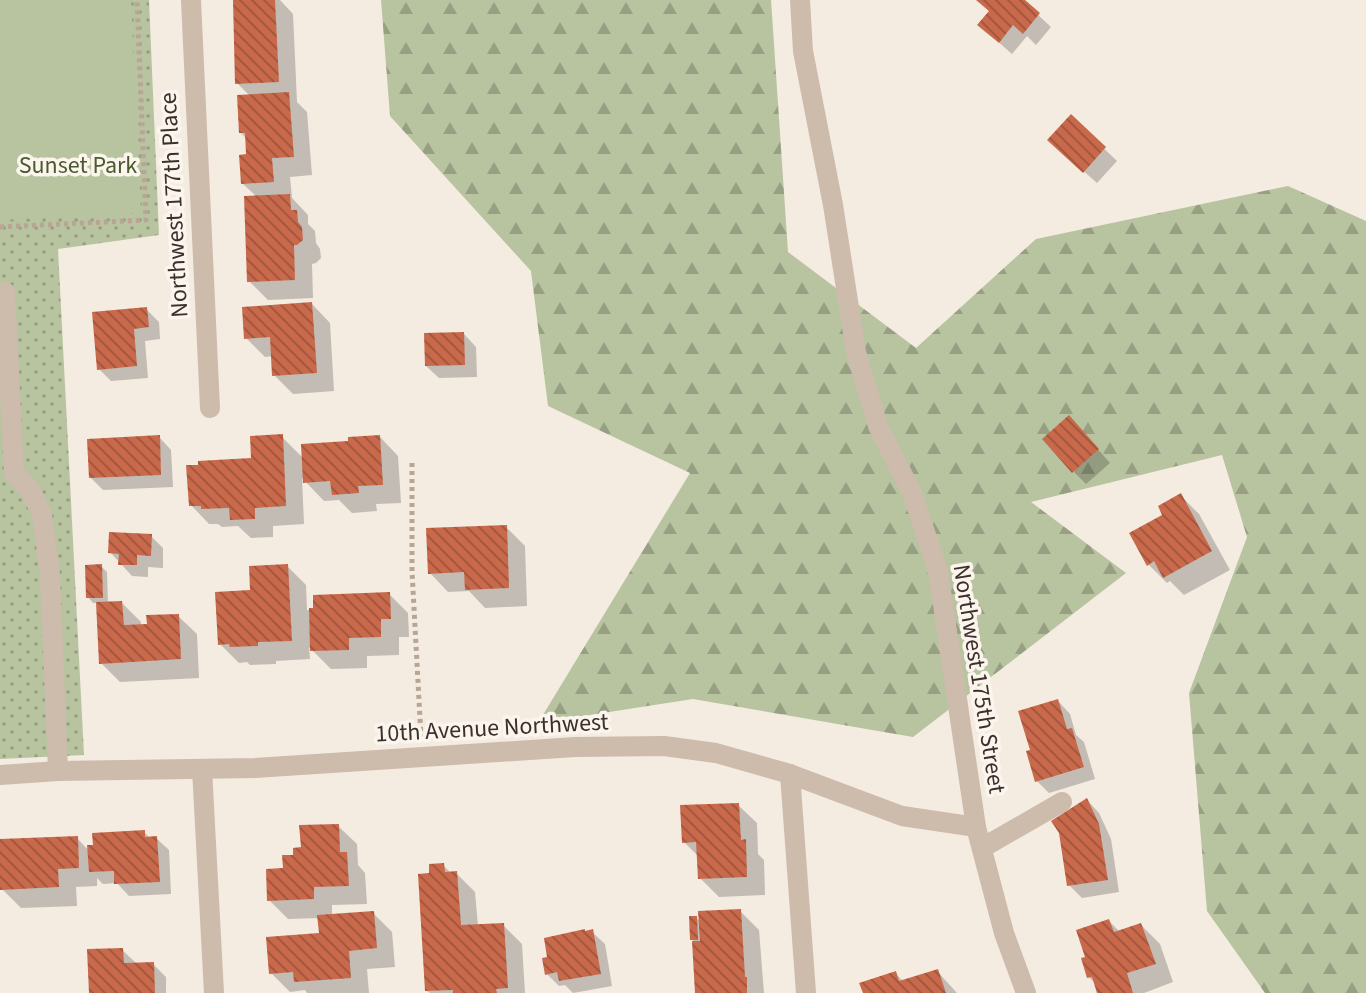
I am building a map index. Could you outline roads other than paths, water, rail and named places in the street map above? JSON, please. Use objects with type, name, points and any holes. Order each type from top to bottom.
[{"type":"street","name":"Northwest 177th Place","points":[[191,0],[210,408]]},
{"type":"street","name":"Northwest 175th Street","points":[[800,0],[803,51],[833,205],[856,352],[878,426],[912,493],[938,571],[976,827],[1004,933],[1026,993]]},
{"type":"street","points":[[5,292],[14,472],[31,491],[42,515],[50,575],[58,771]]},
{"type":"street","name":"10th Avenue Northwest","points":[[0,775],[58,771],[255,768],[575,747],[664,746],[716,753],[790,774],[902,816],[976,827]]},
{"type":"street","points":[[202,769],[214,993]]},
{"type":"street","points":[[790,774],[806,993]]},
{"type":"street","points":[[982,848],[1062,802]]},
{"type":"park label","name":"Sunset Park","points":[[78,165]]}]
